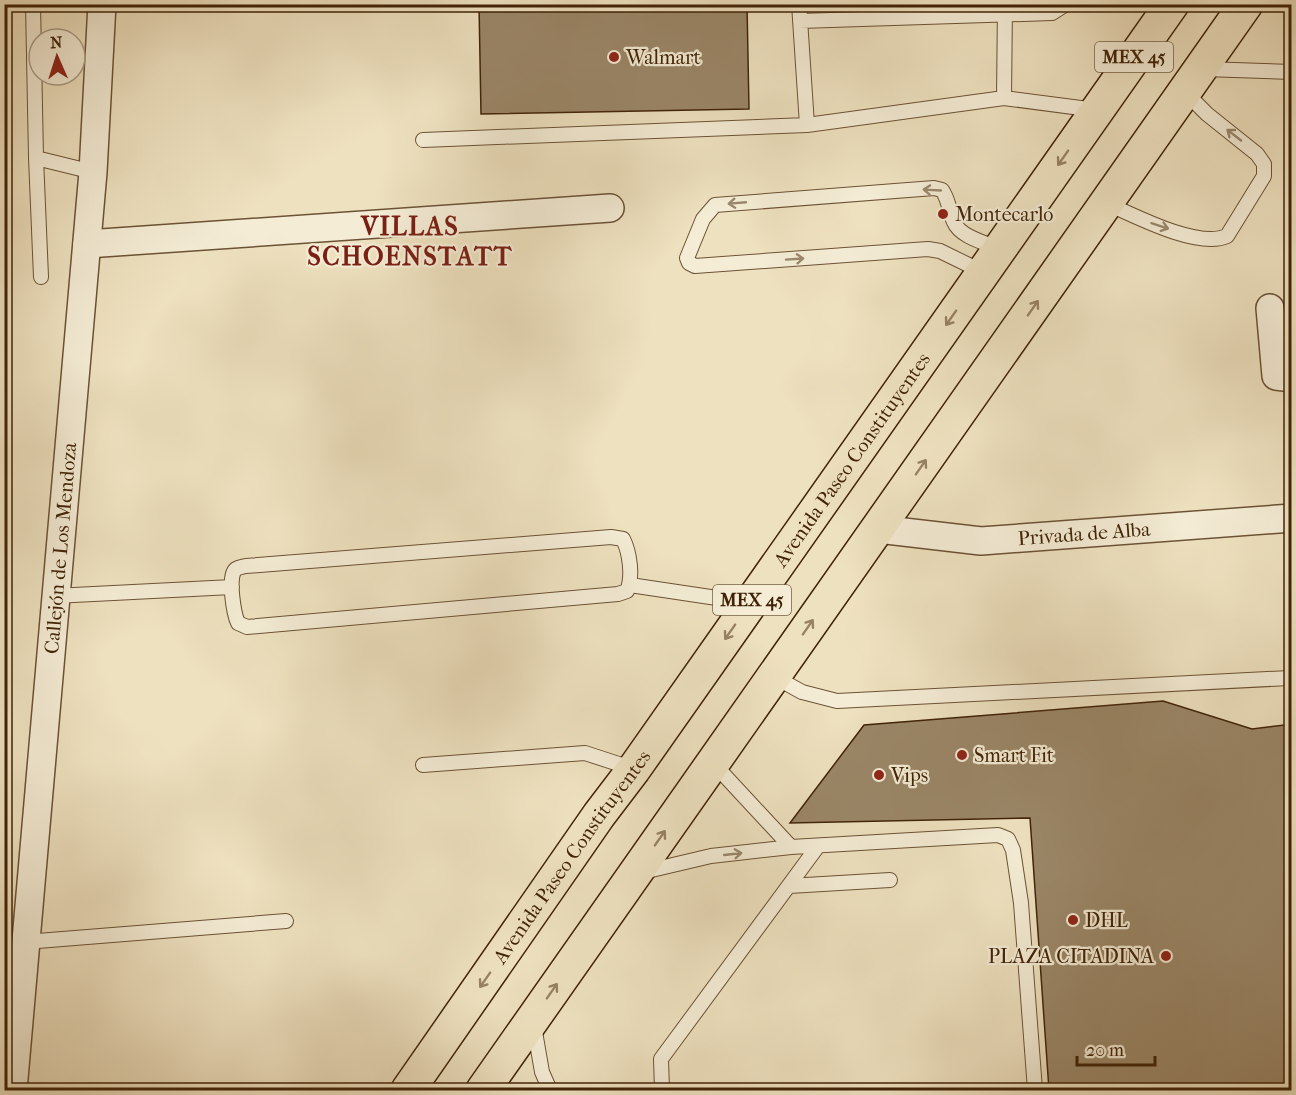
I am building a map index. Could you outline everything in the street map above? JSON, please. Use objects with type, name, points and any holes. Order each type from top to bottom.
[{"type":"highway","name":"Avenida Paseo Constituyentes","points":[[408,1090],[598,815],[634,769],[1172,4]]},
{"type":"highway","name":"MEX 45","points":[[483,1090],[1246,4]]},
{"type":"street","name":"Callejón de Los Mendoza","points":[[13,1090],[54,596],[93,172],[102,4]]},
{"type":"street","points":[[87,244],[610,208]]},
{"type":"street","points":[[1270,309],[1276,376],[1292,378]]},
{"type":"street","name":"Privada de Alba","points":[[878,528],[981,541],[1292,518]]},
{"type":"lane","points":[[33,4],[41,277]]},
{"type":"lane","points":[[799,4],[807,125]]},
{"type":"lane","points":[[800,21],[1005,9],[1052,12],[1066,4]]},
{"type":"lane","points":[[1004,98],[1005,9]]},
{"type":"lane","points":[[1106,204],[1150,222],[1206,240],[1216,241],[1227,236],[1264,176],[1264,164],[1257,154],[1207,114],[1193,80],[1292,72]]},
{"type":"lane","points":[[423,140],[807,125],[1004,98],[1097,110]]},
{"type":"lane","points":[[36,158],[93,172]]},
{"type":"lane","points":[[934,188],[942,190],[953,221],[962,233],[992,260],[928,249],[695,266],[689,264],[687,258],[703,219],[715,205],[934,188]]},
{"type":"lane","points":[[611,537],[623,539],[628,549],[630,585],[627,591],[618,594],[247,627],[238,623],[234,616],[232,574],[236,569],[246,566],[611,537]]},
{"type":"lane","points":[[630,585],[717,598],[756,594]]},
{"type":"lane","points":[[54,596],[232,587]]},
{"type":"lane","points":[[773,676],[802,692],[837,701],[1289,678]]},
{"type":"lane","points":[[423,765],[585,753],[634,769]]},
{"type":"lane","points":[[713,763],[790,847]]},
{"type":"lane","points":[[634,874],[711,856],[790,847],[998,835],[1008,839],[1013,850],[1021,903],[1035,1090]]},
{"type":"lane","points":[[662,1090],[661,1059],[818,846]]},
{"type":"lane","points":[[789,886],[890,880]]},
{"type":"lane","points":[[25,942],[285,921]]},
{"type":"lane","points":[[532,1019],[542,1072],[550,1090]]},
{"type":"building","name":"Walmart","points":[[479,4],[747,4],[749,109],[481,114]]},
{"type":"building","name":"PLAZA CITADINA","points":[[1163,701],[1252,729],[1292,724],[1292,1090],[1049,1090],[1030,818],[790,823],[864,725]]},
{"type":"place","name":"Walmart","points":[[614,57]]},
{"type":"place","name":"Montecarlo","points":[[943,214]]},
{"type":"place","name":"Smart Fit","points":[[962,755]]},
{"type":"place","name":"Vips","points":[[879,775]]},
{"type":"place","name":"DHL","points":[[1073,920]]},
{"type":"place","name":"PLAZA CITADINA","points":[[1166,956]]},
{"type":"district","name":"VILLAS SCHOENSTATT","points":[[410,241]]}]
